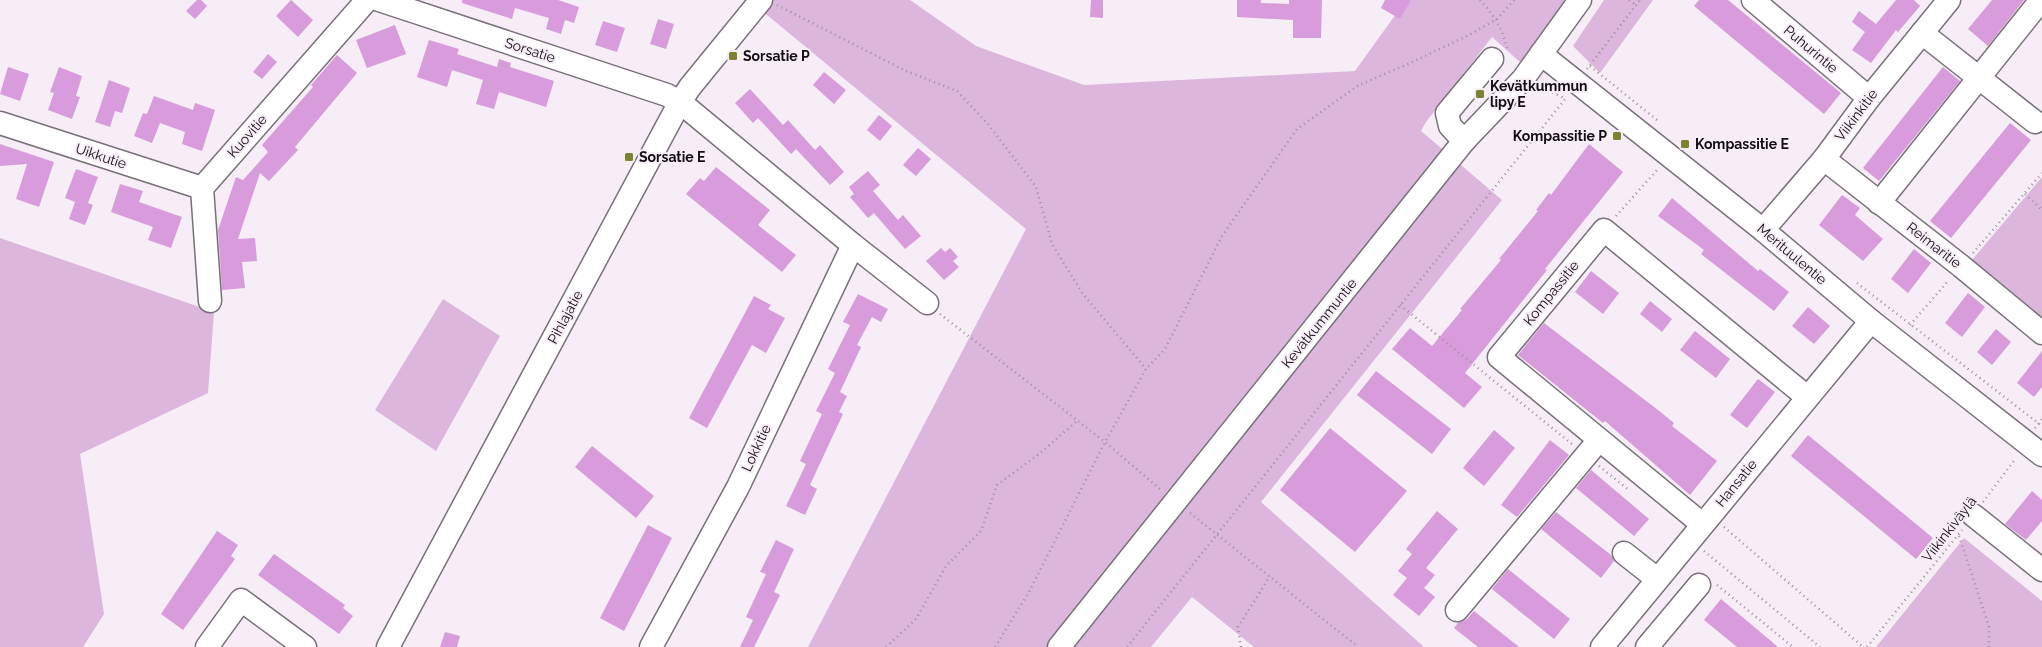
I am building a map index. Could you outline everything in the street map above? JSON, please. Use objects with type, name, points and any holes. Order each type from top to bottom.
[{"type":"street","name":"Kuovitie","points":[[202,188],[367,0]]},
{"type":"street","name":"Sorsatie","points":[[379,0],[680,102]]},
{"type":"street","name":"Kevätkummuntie","points":[[1059,647],[1464,141],[1523,79],[1580,0]]},
{"type":"street","name":"Puhurintie","points":[[1754,0],[1869,98]]},
{"type":"street","name":"Viikinkitie","points":[[1763,230],[1824,159],[1869,98],[1949,0]]},
{"type":"street","points":[[1879,203],[2041,0]]},
{"type":"street","name":"Pihlajatie","points":[[388,647],[680,102],[690,87],[768,2]]},
{"type":"street","points":[[1922,33],[2035,122]]},
{"type":"street","name":"Merituulentie","points":[[1542,54],[1763,230],[1871,321],[2034,448]]},
{"type":"street","points":[[1464,141],[1450,126],[1447,113],[1492,60]]},
{"type":"street","points":[[680,102],[853,245],[928,304]]},
{"type":"street","name":"Uikkutie","points":[[0,123],[202,188]]},
{"type":"street","name":"Reimaritie","points":[[1824,159],[1961,266],[2042,333]]},
{"type":"street","points":[[202,188],[210,300]]},
{"type":"street","points":[[1604,230],[1807,397]]},
{"type":"street","name":"Kompassitie","points":[[1604,230],[1499,357],[1592,447],[1700,526]]},
{"type":"street","name":"Lokkitie","points":[[652,647],[738,487],[853,245]]},
{"type":"street","name":"Hansatie","points":[[1602,647],[1871,321]]},
{"type":"street","points":[[1457,610],[1592,447]]},
{"type":"street","points":[[1973,515],[2042,570]]},
{"type":"street","points":[[1624,552],[1657,580]]},
{"type":"street","points":[[1647,647],[1699,585]]},
{"type":"street","points":[[207,647],[241,600],[305,647]]},
{"type":"path","points":[[1480,0],[1497,19]]},
{"type":"path","points":[[995,647],[1029,592],[1105,442],[1146,369],[1165,348],[1222,236],[1297,129],[1359,85],[1417,60],[1497,19],[1514,0]]},
{"type":"path","points":[[1629,0],[1636,5]]},
{"type":"path","points":[[1127,647],[1578,83],[1640,0]]},
{"type":"path","points":[[768,2],[906,71],[957,91],[988,124],[1036,186],[1052,244],[1083,294],[1146,369]]},
{"type":"path","points":[[1604,230],[1660,167]]},
{"type":"path","points":[[2025,194],[2042,210]]},
{"type":"path","points":[[928,304],[1105,442],[1176,502],[1358,647]]},
{"type":"path","points":[[1400,305],[1592,447],[1630,491]]},
{"type":"path","name":"Viikinkiväylä","points":[[1865,647],[1958,536],[2018,456],[2034,448],[2042,419]]},
{"type":"path","points":[[886,647],[916,619],[946,566],[981,531],[997,485],[1039,454],[1077,421]]},
{"type":"path","points":[[1700,526],[1820,647]]},
{"type":"path","points":[[1700,526],[1865,647]]},
{"type":"path","points":[[1958,536],[1989,627],[1988,647]]},
{"type":"path","points":[[1241,647],[1238,627],[1270,576]]},
{"type":"path","points":[[1699,585],[1705,576],[1793,647]]},
{"type":"shaded area","points":[[749,0],[910,0],[976,46],[1084,85],[1355,71],[1406,0],[1576,0],[1521,63],[1492,37],[1426,122],[1421,131],[1502,200],[1261,502],[1424,647],[1254,647],[1192,597],[1151,647],[808,647],[1026,229]]},
{"type":"shaded area","points":[[1604,0],[1653,0],[1600,73],[1573,46]]},
{"type":"shaded area","points":[[2042,177],[2042,336],[1961,273]]},
{"type":"shaded area","points":[[0,238],[214,312],[208,393],[80,454],[104,614],[83,647],[0,647]]},
{"type":"shaded area","points":[[443,299],[500,336],[436,451],[375,410]]},
{"type":"shaded area","points":[[1964,538],[2042,601],[2042,647],[1876,647]]},
{"type":"building","points":[[197,0],[201,0],[207,6],[195,19],[186,11]]},
{"type":"building","points":[[291,0],[313,20],[298,37],[276,16]]},
{"type":"building","points":[[462,0],[558,0],[579,7],[574,23],[565,20],[561,34],[546,29],[549,18],[515,8],[512,19],[462,3]]},
{"type":"building","points":[[1091,0],[1103,0],[1103,18],[1090,17]]},
{"type":"building","points":[[1237,0],[1261,0],[1261,3],[1289,4],[1289,0],[1322,0],[1321,38],[1293,38],[1293,20],[1237,17]]},
{"type":"building","points":[[1385,0],[1411,0],[1400,19],[1381,8]]},
{"type":"building","points":[[1699,0],[1728,0],[1841,93],[1824,114],[1694,6]]},
{"type":"building","points":[[1896,0],[1914,0],[1920,6],[1898,32],[1896,30],[1871,63],[1852,50],[1865,32],[1852,22],[1859,11],[1876,24]]},
{"type":"building","points":[[1992,0],[2024,0],[1988,46],[1968,29]]},
{"type":"building","points":[[658,19],[674,24],[666,49],[650,44]]},
{"type":"building","points":[[603,21],[625,28],[617,52],[595,45]]},
{"type":"building","points":[[395,25],[406,54],[367,68],[356,40]]},
{"type":"building","points":[[429,40],[459,49],[457,54],[497,67],[499,59],[511,63],[510,67],[554,81],[546,107],[499,92],[494,109],[476,104],[483,80],[452,70],[447,87],[417,77]]},
{"type":"building","points":[[268,54],[277,62],[262,79],[253,72]]},
{"type":"building","points":[[337,55],[357,73],[295,147],[298,150],[269,181],[260,173],[238,239],[255,238],[257,261],[242,262],[245,288],[222,290],[218,230],[236,177],[243,180],[268,152],[262,145],[313,87],[311,85]]},
{"type":"building","points":[[8,67],[29,74],[20,101],[0,94]]},
{"type":"building","points":[[59,67],[82,76],[76,96],[80,97],[72,119],[48,110],[54,93],[50,92]]},
{"type":"building","points":[[1943,67],[1960,81],[1879,181],[1863,168]]},
{"type":"building","points":[[824,72],[846,90],[834,104],[813,85]]},
{"type":"building","points":[[109,80],[130,88],[122,113],[115,111],[110,127],[95,122]]},
{"type":"building","points":[[750,89],[783,125],[788,120],[815,150],[820,145],[844,172],[830,185],[796,149],[791,154],[758,118],[753,123],[735,103]]},
{"type":"building","points":[[154,96],[193,110],[195,103],[215,110],[202,151],[182,144],[185,132],[160,123],[152,143],[134,136],[143,113],[147,114]]},
{"type":"building","points":[[879,115],[892,126],[880,141],[867,130]]},
{"type":"building","points":[[2010,123],[2031,140],[1951,238],[1930,221]]},
{"type":"building","points":[[0,144],[54,162],[39,207],[16,199],[27,164],[0,166]]},
{"type":"building","points":[[1589,144],[1623,172],[1465,373],[1482,387],[1464,408],[1392,349],[1410,328],[1432,346],[1501,260],[1499,259],[1538,211],[1536,210],[1549,193],[1551,195]]},
{"type":"building","points":[[918,148],[931,159],[916,176],[903,165]]},
{"type":"building","points":[[716,167],[770,210],[758,225],[796,255],[782,272],[686,194],[700,178],[704,181]]},
{"type":"building","points":[[76,169],[98,177],[88,203],[93,205],[85,225],[69,219],[75,202],[65,198]]},
{"type":"building","points":[[868,171],[880,185],[873,191],[898,220],[903,215],[921,236],[905,249],[874,213],[868,218],[850,197],[854,194],[849,187]]},
{"type":"building","points":[[120,184],[143,191],[139,202],[182,217],[171,248],[148,240],[153,227],[111,212]]},
{"type":"building","points":[[1842,195],[1860,208],[1855,215],[1883,239],[1863,261],[1819,225]]},
{"type":"building","points":[[1672,198],[1758,271],[1760,269],[1789,292],[1774,311],[1701,254],[1704,250],[1658,216]]},
{"type":"building","points":[[941,248],[945,252],[950,248],[958,257],[953,261],[959,267],[944,280],[926,261]]},
{"type":"building","points":[[1914,249],[1931,263],[1908,293],[1891,279]]},
{"type":"building","points":[[1591,271],[1619,293],[1603,314],[1575,292]]},
{"type":"building","points":[[1968,293],[1985,307],[1962,337],[1945,323]]},
{"type":"building","points":[[858,294],[888,309],[881,322],[872,317],[857,345],[861,347],[840,392],[847,396],[839,412],[843,414],[810,485],[817,489],[805,515],[786,506],[806,464],[800,461],[822,414],[816,411],[835,373],[828,369],[850,325],[843,322]]},
{"type":"building","points":[[754,296],[771,305],[768,309],[785,318],[766,353],[752,345],[707,428],[689,418]]},
{"type":"building","points":[[1650,301],[1672,319],[1662,332],[1640,314]]},
{"type":"building","points":[[1808,307],[1830,326],[1814,344],[1792,326]]},
{"type":"building","points":[[1544,323],[1658,410],[1674,423],[1672,426],[1717,461],[1690,495],[1605,421],[1603,423],[1518,355]]},
{"type":"building","points":[[1996,329],[2011,342],[1992,365],[1977,352]]},
{"type":"building","points":[[1695,331],[1730,359],[1716,378],[1680,350]]},
{"type":"building","points":[[2042,351],[2042,387],[2034,397],[2017,383]]},
{"type":"building","points":[[1376,371],[1451,429],[1432,454],[1357,395]]},
{"type":"building","points":[[1758,379],[1775,392],[1747,428],[1730,415]]},
{"type":"building","points":[[1330,428],[1407,491],[1355,552],[1280,490]]},
{"type":"building","points":[[1494,430],[1515,448],[1484,486],[1463,468]]},
{"type":"building","points":[[1808,435],[1933,538],[1916,559],[1791,456]]},
{"type":"building","points":[[1550,440],[1569,455],[1517,517],[1501,505]]},
{"type":"building","points":[[592,446],[654,496],[636,518],[575,467]]},
{"type":"building","points":[[1591,470],[1649,519],[1634,536],[1576,488]]},
{"type":"building","points":[[2032,491],[2042,500],[2042,521],[2026,540],[2005,524]]},
{"type":"building","points":[[1437,511],[1458,529],[1426,568],[1435,575],[1424,588],[1435,597],[1419,616],[1393,595],[1407,578],[1398,571],[1412,554],[1406,549]]},
{"type":"building","points":[[1556,512],[1611,555],[1614,561],[1601,578],[1541,529]]},
{"type":"building","points":[[648,525],[672,538],[624,631],[600,618]]},
{"type":"building","points":[[217,531],[238,545],[231,556],[235,559],[183,630],[161,614]]},
{"type":"building","points":[[776,540],[794,549],[774,592],[780,595],[754,647],[740,647],[753,620],[746,617],[766,574],[760,572]]},
{"type":"building","points":[[274,554],[345,605],[343,608],[353,616],[339,634],[258,575]]},
{"type":"building","points":[[1508,569],[1570,619],[1554,639],[1492,589]]},
{"type":"building","points":[[1721,599],[1778,647],[1737,647],[1704,620]]},
{"type":"building","points":[[1474,611],[1519,647],[1478,647],[1454,628],[1458,623],[1467,619]]},
{"type":"building","points":[[445,632],[460,636],[457,647],[440,647]]},
{"type":"place","name":"Sorsatie P","points":[[733,56]]},
{"type":"place","name":"Kevätkummun lipy E","points":[[1480,94]]},
{"type":"place","name":"Kompassitie P","points":[[1617,136]]},
{"type":"place","name":"Kompassitie E","points":[[1685,144]]},
{"type":"place","name":"Sorsatie E","points":[[629,157]]}]
